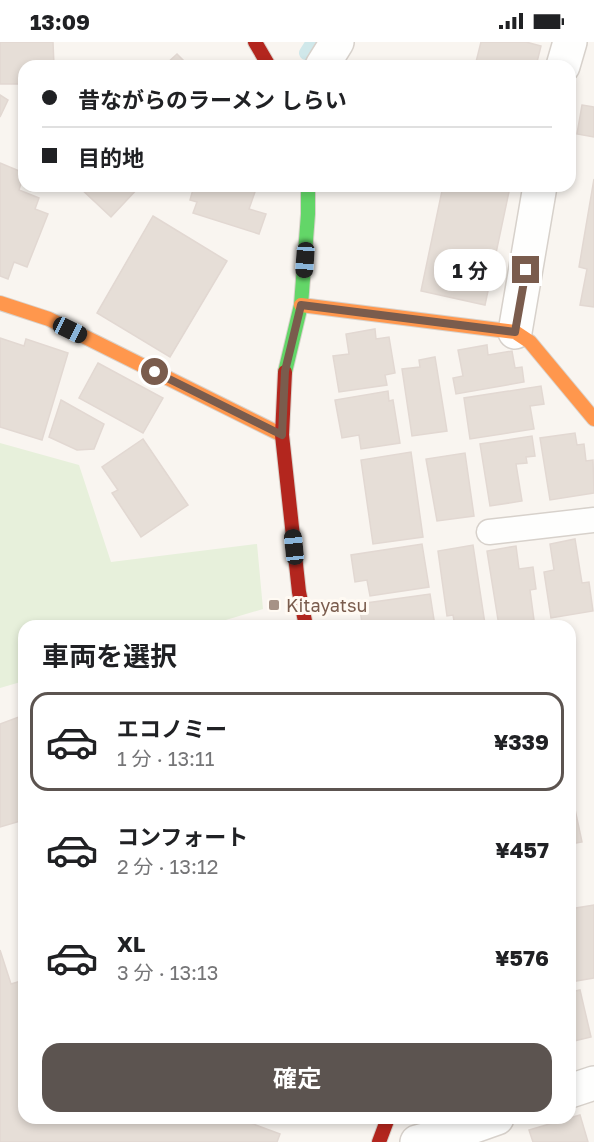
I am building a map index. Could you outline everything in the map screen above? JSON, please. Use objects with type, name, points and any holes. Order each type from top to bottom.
[{"type":"street","points":[[255,42],[265,60]]},
{"type":"street","points":[[326,60],[337,42]]},
{"type":"street","points":[[565,60],[570,42]]},
{"type":"street","points":[[305,620],[299,592],[282,435],[285,371],[301,305],[308,192]]},
{"type":"street","points":[[515,332],[539,192]]},
{"type":"street","points":[[0,303],[49,319],[282,435]]},
{"type":"street","points":[[301,305],[515,332],[530,342],[594,419]]},
{"type":"street","points":[[576,1089],[594,1083]]},
{"type":"street","points":[[378,1142],[385,1124]]},
{"type":"street","points":[[417,1142],[480,1124]]},
{"type":"lane","points":[[489,532],[594,520]]},
{"type":"green space","points":[[0,443],[79,465],[111,562],[257,544],[263,609],[226,620],[18,620],[18,683],[0,688]]},
{"type":"building","points":[[0,42],[53,42],[54,60],[18,60],[18,84],[0,84]]},
{"type":"building","points":[[481,42],[526,42],[541,46],[538,60],[476,60]]},
{"type":"building","points":[[177,54],[183,60],[170,60]]},
{"type":"building","points":[[0,95],[8,100],[0,117]]},
{"type":"building","points":[[582,105],[594,107],[594,137],[577,134]]},
{"type":"building","points":[[0,163],[18,170],[18,192],[39,198],[35,209],[48,214],[27,267],[14,262],[8,279],[0,276]]},
{"type":"building","points":[[594,179],[594,307],[580,305],[587,269],[579,267]]},
{"type":"building","points":[[84,192],[134,192],[111,217]]},
{"type":"building","points":[[192,192],[255,192],[249,209],[266,214],[259,234],[193,213],[197,202],[190,200]]},
{"type":"building","points":[[442,192],[509,192],[485,305],[421,291]]},
{"type":"building","points":[[153,216],[227,261],[170,357],[97,313]]},
{"type":"building","points":[[375,329],[376,339],[389,337],[395,373],[385,375],[387,385],[339,392],[333,356],[349,354],[346,334]]},
{"type":"building","points":[[0,338],[24,346],[26,339],[68,353],[42,440],[0,427]]},
{"type":"building","points":[[487,345],[488,355],[512,351],[515,368],[522,367],[524,382],[456,394],[453,378],[463,376],[458,350]]},
{"type":"building","points":[[435,357],[447,431],[412,436],[402,369],[420,367],[419,360]]},
{"type":"building","points":[[98,363],[163,398],[143,433],[79,398]]},
{"type":"building","points":[[541,386],[544,404],[530,406],[534,429],[470,439],[464,398]]},
{"type":"building","points":[[388,391],[389,401],[393,400],[400,443],[361,449],[359,435],[342,438],[335,400]]},
{"type":"building","points":[[61,400],[104,424],[94,449],[77,450],[49,437]]},
{"type":"building","points":[[575,433],[577,445],[584,444],[586,461],[593,460],[594,493],[550,500],[540,438]]},
{"type":"building","points":[[532,436],[535,456],[526,457],[527,463],[516,464],[522,501],[490,506],[480,444]]},
{"type":"building","points":[[143,439],[188,505],[141,537],[112,493],[118,490],[102,467]]},
{"type":"building","points":[[411,452],[423,537],[373,544],[361,460]]},
{"type":"building","points":[[465,453],[474,516],[437,521],[426,459]]},
{"type":"building","points":[[575,539],[582,583],[589,582],[593,611],[551,618],[544,572],[554,570],[550,544]]},
{"type":"building","points":[[422,544],[429,587],[370,596],[367,580],[355,582],[351,555]]},
{"type":"building","points":[[473,545],[484,620],[454,620],[453,615],[447,616],[438,551]]},
{"type":"building","points":[[516,546],[519,569],[533,567],[536,589],[530,590],[534,620],[498,620],[487,551]]},
{"type":"building","points":[[430,594],[434,620],[362,620],[359,604]]},
{"type":"building","points":[[18,717],[18,822],[0,827],[0,724]]},
{"type":"building","points":[[576,814],[582,842],[576,843]]},
{"type":"building","points":[[594,905],[594,978],[576,981],[576,908]]},
{"type":"building","points":[[0,950],[11,984],[18,982],[18,1124],[253,1124],[280,1134],[277,1142],[0,1142]]},
{"type":"building","points":[[580,990],[591,1037],[576,1041],[576,991]]},
{"type":"building","points":[[580,1115],[588,1142],[533,1142],[529,1130],[549,1124],[576,1124],[576,1116]]},
{"type":"waterway","points":[[306,53],[313,42]]},
{"type":"traffic: fast","points":[[285,372],[301,305],[308,192]]},
{"type":"traffic: slow","points":[[0,303],[49,319],[282,435]]},
{"type":"traffic: slow","points":[[301,305],[515,332],[530,342],[594,419]]},
{"type":"traffic: jam","points":[[255,42],[266,60]]},
{"type":"traffic: jam","points":[[285,372],[282,435],[299,592],[305,620]]},
{"type":"traffic: jam","points":[[379,1142],[386,1124]]},
{"type":"place","name":"Kitayatsu","points":[[274,605]]},
{"type":"route","points":[[155,372],[282,435],[285,371],[301,305],[515,332],[526,270]]}]
